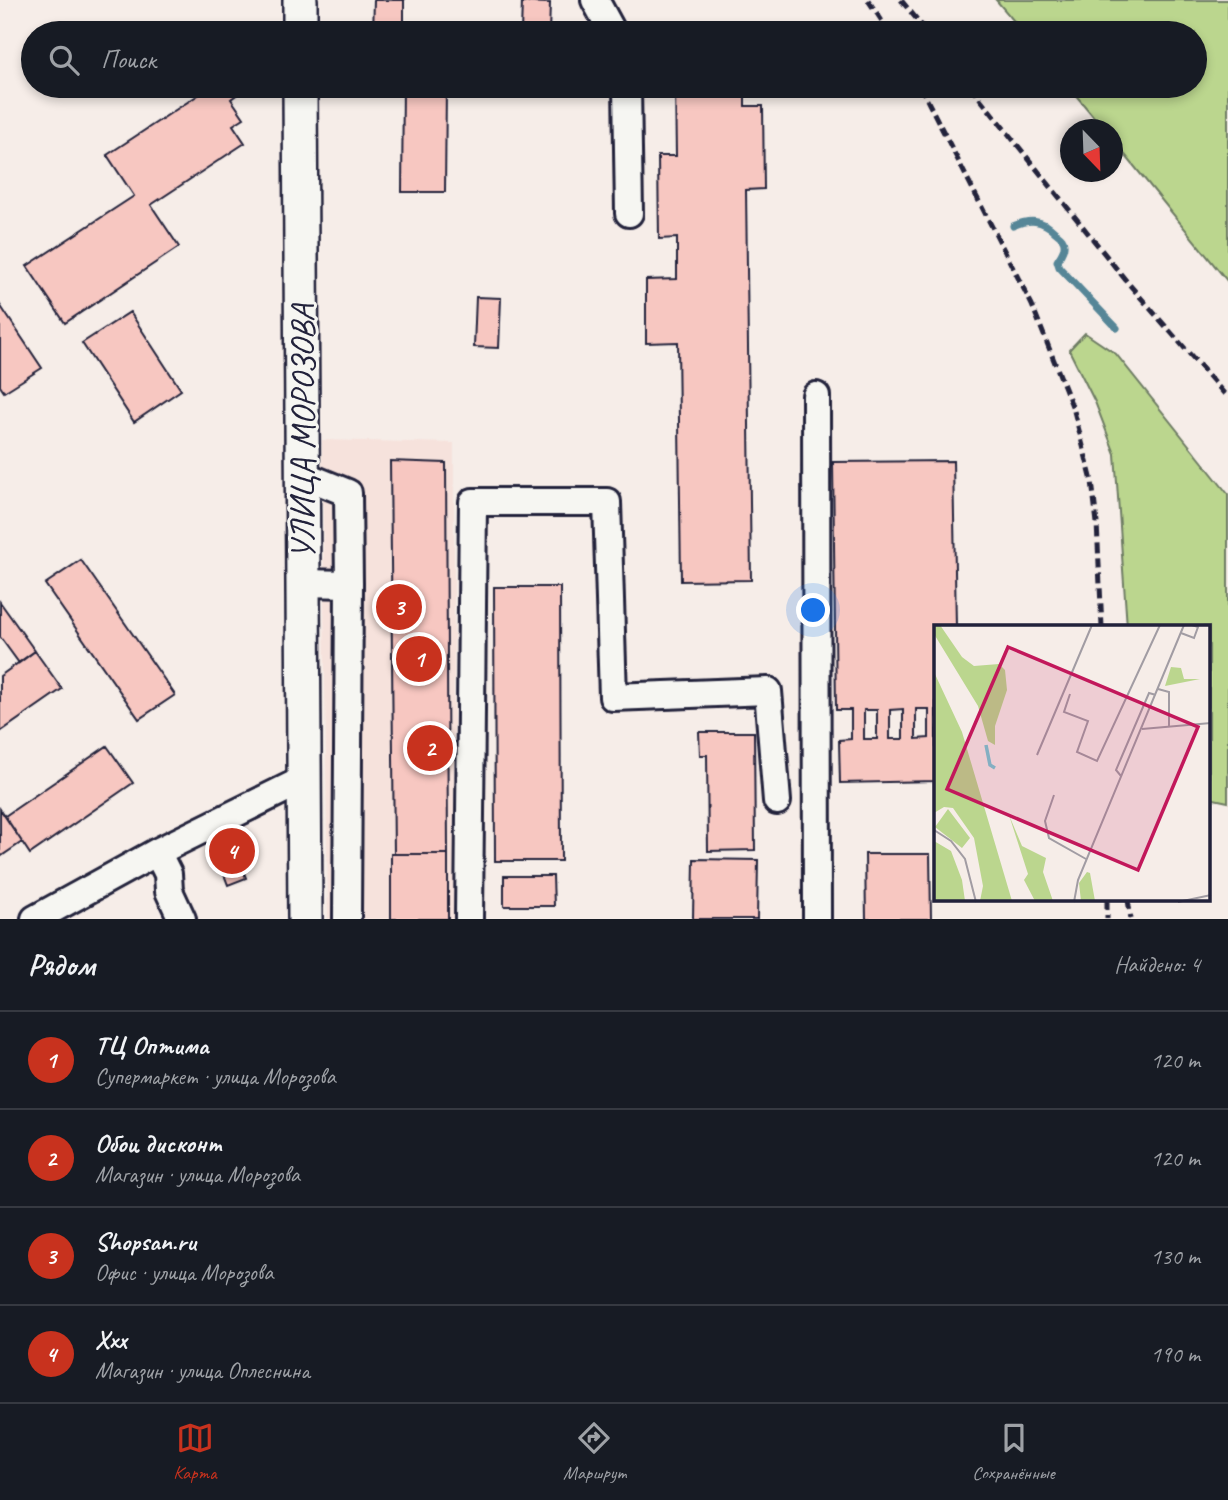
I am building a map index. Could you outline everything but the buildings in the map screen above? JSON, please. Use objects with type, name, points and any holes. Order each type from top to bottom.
[{"type":"main road","points":[[300,0],[300,21]]},
{"type":"main road","name":"УЛИЦА МОРОЗОВА","points":[[300,98],[305,919]]},
{"type":"street","points":[[595,0],[606,21]]},
{"type":"street","points":[[627,98],[629,213]]},
{"type":"street","points":[[816,396],[817,919]]},
{"type":"street","points":[[301,474],[348,493],[346,919]]},
{"type":"street","points":[[469,919],[474,502],[607,502],[613,697],[768,691],[777,801]]},
{"type":"street","points":[[303,583],[349,584]]},
{"type":"street","points":[[35,919],[157,852],[305,779]]},
{"type":"street","points":[[157,852],[168,874],[169,891],[182,919]]},
{"type":"shaded area","points":[[322,440],[454,443],[454,919],[328,919]]},
{"type":"green space","points":[[996,0],[1228,0],[1228,282],[1123,152],[1123,119],[1096,119],[1078,98],[1207,98],[1207,21],[1014,21]]},
{"type":"green space","points":[[1085,333],[1116,354],[1228,494],[1228,802],[1210,798],[1210,625],[1127,625],[1115,454],[1095,402],[1069,350]]},
{"type":"waterway","points":[[1013,226],[1030,221],[1040,223],[1060,236],[1064,248],[1057,261],[1059,267],[1117,328]]},
{"type":"railway","points":[[868,0],[882,21]]},
{"type":"railway","points":[[901,0],[918,21]]},
{"type":"railway","points":[[926,98],[1032,305],[1074,411],[1092,481],[1097,523],[1102,625]]},
{"type":"railway","points":[[980,98],[1128,283],[1228,398]]},
{"type":"railway","points":[[1107,902],[1107,919]]},
{"type":"railway","points":[[1128,902],[1131,919]]},
{"type":"place","name":"Shopsan.ru","points":[[399,607]]},
{"type":"place","name":"ТЦ Оптима","points":[[419,659]]},
{"type":"place","name":"Обои дисконт","points":[[430,748]]},
{"type":"place","name":"Xxx","points":[[232,851]]}]
